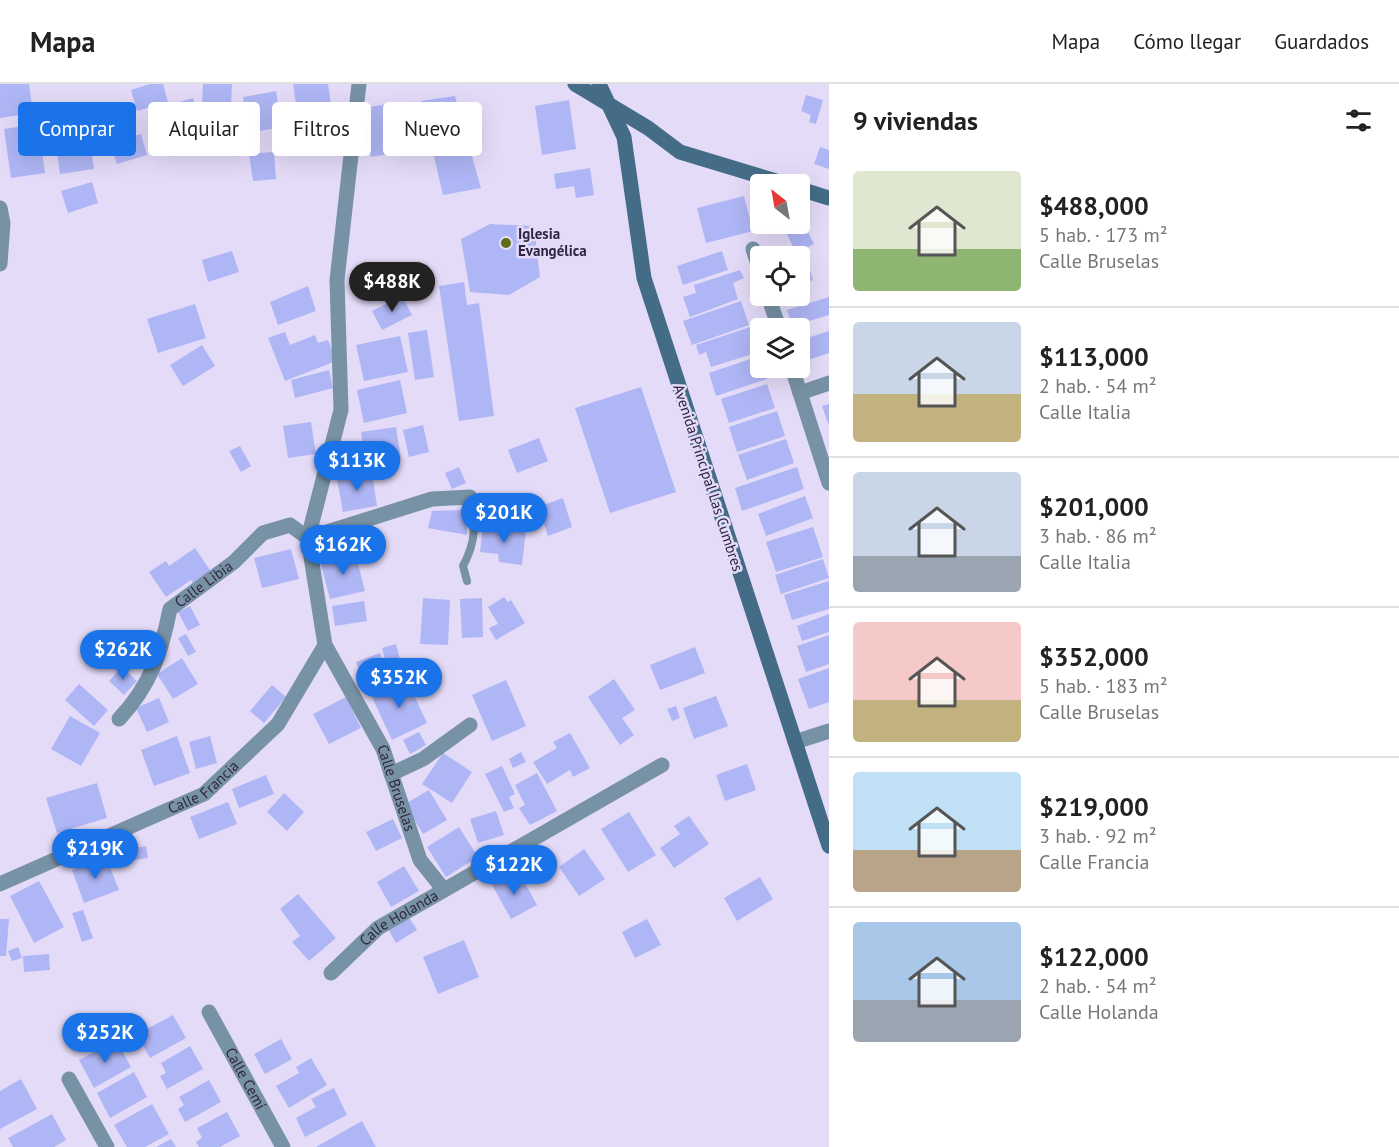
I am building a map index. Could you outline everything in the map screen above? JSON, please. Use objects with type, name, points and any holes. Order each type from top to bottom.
[{"type":"street","name":"Calle Bruselas","points":[[359,84],[337,280],[341,410],[308,538],[325,645],[383,749],[420,860],[444,890]]},
{"type":"street","points":[[575,84],[611,105],[680,152],[753,174]]},
{"type":"street","points":[[598,84],[611,105]]},
{"type":"street","name":"Avenida Principal Las Cumbres","points":[[611,105],[624,137],[644,278],[829,846]]},
{"type":"street","points":[[810,192],[829,198]]},
{"type":"street","points":[[0,208],[3,223],[0,264]]},
{"type":"street","points":[[795,378],[829,483]]},
{"type":"street","points":[[800,393],[829,383]]},
{"type":"street","points":[[308,538],[432,499],[470,497]]},
{"type":"street","name":"Calle Libia","points":[[119,719],[134,703],[154,668],[163,647],[170,609],[234,562],[263,533],[290,525],[308,538]]},
{"type":"street","name":"Calle Francia","points":[[0,884],[204,794],[278,724],[325,645]]},
{"type":"street","points":[[391,774],[423,759],[470,725]]},
{"type":"street","points":[[795,742],[829,731]]},
{"type":"street","name":"Calle Holanda","points":[[331,973],[378,928],[662,765]]},
{"type":"street","name":"Calle Cemí","points":[[209,1012],[283,1147]]},
{"type":"street","points":[[69,1079],[107,1147]]},
{"type":"lane","points":[[467,581],[463,566],[470,553],[476,527],[470,497]]},
{"type":"building","points":[[0,84],[29,84],[31,102],[18,102],[18,115],[0,118]]},
{"type":"building","points":[[150,84],[163,84],[168,102],[148,102],[148,108],[137,111],[131,90]]},
{"type":"building","points":[[203,84],[232,84],[231,102],[202,102]]},
{"type":"building","points":[[293,84],[328,84],[331,102],[296,102]]},
{"type":"building","points":[[276,91],[278,102],[272,102],[272,129],[260,131],[260,102],[244,102],[243,97]]},
{"type":"building","points":[[806,95],[823,100],[816,124],[809,122],[811,115],[801,111]]},
{"type":"building","points":[[455,96],[457,102],[421,102]]},
{"type":"building","points":[[193,98],[194,102],[179,102]]},
{"type":"building","points":[[569,100],[576,149],[542,155],[535,106]]},
{"type":"building","points":[[383,105],[383,155],[371,157],[371,156],[371,107]]},
{"type":"building","points":[[18,127],[18,156],[43,156],[45,173],[11,178],[4,129]]},
{"type":"building","points":[[141,134],[147,155],[117,164],[114,156],[136,156],[136,135]]},
{"type":"building","points":[[820,147],[829,150],[829,169],[814,164]]},
{"type":"building","points":[[272,152],[276,179],[253,181],[249,156],[260,156],[260,153]]},
{"type":"building","points":[[57,156],[92,156],[94,169],[60,174]]},
{"type":"building","points":[[434,156],[472,156],[481,188],[443,195]]},
{"type":"building","points":[[590,168],[594,195],[576,198],[574,186],[556,189],[554,174]]},
{"type":"building","points":[[92,182],[98,203],[68,213],[61,191]]},
{"type":"building","points":[[744,196],[750,219],[750,232],[706,243],[697,208]]},
{"type":"building","points":[[490,224],[534,226],[540,277],[509,295],[470,292],[461,239]]},
{"type":"building","points":[[787,234],[809,234],[814,244],[810,246],[793,246]]},
{"type":"building","points":[[232,251],[239,272],[208,282],[202,260]]},
{"type":"building","points":[[722,251],[728,270],[683,285],[677,266]]},
{"type":"building","points":[[740,270],[744,278],[733,283],[738,299],[690,317],[683,297],[696,293],[694,285]]},
{"type":"building","points":[[464,282],[467,305],[479,303],[494,416],[459,421],[439,286]]},
{"type":"building","points":[[308,286],[316,311],[278,325],[270,302]]},
{"type":"building","points":[[402,296],[412,315],[382,330],[372,311]]},
{"type":"building","points":[[829,297],[829,315],[810,321],[810,318],[790,318],[787,310],[810,306],[810,303]]},
{"type":"building","points":[[741,301],[749,325],[692,345],[683,321]]},
{"type":"building","points":[[195,304],[206,338],[158,353],[147,319]]},
{"type":"building","points":[[750,327],[750,355],[711,367],[706,352],[699,355],[696,345]]},
{"type":"building","points":[[427,330],[434,377],[415,380],[408,333]]},
{"type":"building","points":[[829,331],[829,353],[810,359],[810,337]]},
{"type":"building","points":[[285,332],[290,345],[315,335],[318,343],[328,340],[336,361],[285,381],[268,338]]},
{"type":"building","points":[[400,336],[408,372],[364,381],[356,345]]},
{"type":"building","points":[[202,345],[215,366],[183,386],[170,365]]},
{"type":"building","points":[[750,359],[750,378],[767,379],[716,396],[709,373]]},
{"type":"building","points":[[329,370],[333,388],[295,398],[291,380]]},
{"type":"building","points":[[400,380],[407,413],[364,423],[357,390]]},
{"type":"building","points":[[767,384],[775,408],[729,423],[721,399]]},
{"type":"building","points":[[641,387],[676,492],[610,513],[575,408]]},
{"type":"building","points":[[829,404],[829,426],[822,406]]},
{"type":"building","points":[[777,411],[785,436],[737,452],[729,427]]},
{"type":"building","points":[[311,422],[316,454],[288,458],[283,426]]},
{"type":"building","points":[[423,425],[429,452],[409,457],[403,430]]},
{"type":"building","points":[[396,427],[401,460],[366,466],[361,432]]},
{"type":"building","points":[[539,438],[548,461],[517,473],[508,450]]},
{"type":"building","points":[[786,439],[794,463],[747,480],[738,455]]},
{"type":"building","points":[[240,446],[251,466],[241,472],[229,451]]},
{"type":"building","points":[[459,467],[466,483],[452,489],[445,473]]},
{"type":"building","points":[[797,467],[804,489],[742,511],[735,488]]},
{"type":"building","points":[[372,473],[377,506],[343,512],[337,479]]},
{"type":"building","points":[[805,496],[813,518],[766,536],[758,514]]},
{"type":"building","points":[[563,498],[572,527],[548,536],[538,507]]},
{"type":"building","points":[[466,510],[467,535],[428,528],[432,511]]},
{"type":"building","points":[[483,525],[526,530],[522,565],[499,562],[498,554],[480,552]]},
{"type":"building","points":[[813,527],[823,557],[776,572],[766,542]]},
{"type":"building","points":[[195,548],[212,573],[194,585],[191,580],[166,597],[149,572],[166,561],[169,566]]},
{"type":"building","points":[[291,549],[299,579],[262,588],[254,558]]},
{"type":"building","points":[[355,552],[365,591],[330,599],[320,561]]},
{"type":"building","points":[[823,559],[829,578],[781,594],[775,575]]},
{"type":"building","points":[[829,581],[829,609],[792,620],[784,595]]},
{"type":"building","points":[[504,597],[508,602],[511,600],[525,623],[496,640],[489,628],[498,624],[488,607]]},
{"type":"building","points":[[423,598],[450,600],[448,645],[420,644]]},
{"type":"building","points":[[482,598],[483,637],[462,638],[460,599]]},
{"type":"building","points":[[364,601],[367,621],[335,626],[332,606]]},
{"type":"building","points":[[190,606],[200,625],[188,631],[178,612]]},
{"type":"building","points":[[829,614],[829,632],[802,641],[797,626]]},
{"type":"building","points":[[186,634],[196,652],[188,656],[178,638]]},
{"type":"building","points":[[829,635],[829,664],[806,672],[797,646]]},
{"type":"building","points":[[396,644],[403,670],[389,674],[382,648]]},
{"type":"building","points":[[695,647],[705,673],[660,690],[650,665]]},
{"type":"building","points":[[380,653],[387,673],[364,682],[356,662]]},
{"type":"building","points":[[182,658],[198,684],[173,699],[157,674]]},
{"type":"building","points":[[122,667],[137,681],[124,695],[109,681]]},
{"type":"building","points":[[829,668],[829,702],[809,709],[798,679]]},
{"type":"building","points":[[406,678],[427,723],[392,740],[371,695]]},
{"type":"building","points":[[614,679],[635,710],[622,718],[634,735],[620,745],[588,697]]},
{"type":"building","points":[[506,680],[526,726],[492,741],[472,695]]},
{"type":"building","points":[[79,684],[108,710],[94,726],[65,700]]},
{"type":"building","points":[[272,685],[286,697],[264,723],[250,711]]},
{"type":"building","points":[[716,696],[728,726],[694,739],[683,708]]},
{"type":"building","points":[[346,697],[361,728],[329,744],[313,714]]},
{"type":"building","points":[[159,698],[169,722],[147,732],[136,708]]},
{"type":"building","points":[[676,706],[680,718],[672,721],[667,709]]},
{"type":"building","points":[[70,716],[100,733],[81,766],[51,749]]},
{"type":"building","points":[[419,732],[426,745],[410,754],[403,740]]},
{"type":"building","points":[[570,733],[590,768],[573,777],[570,770],[547,784],[533,762],[557,748],[553,742]]},
{"type":"building","points":[[177,736],[190,773],[154,786],[141,750]]},
{"type":"building","points":[[210,736],[217,763],[196,769],[189,742]]},
{"type":"building","points":[[521,752],[526,762],[513,768],[509,759]]},
{"type":"building","points":[[443,753],[472,772],[452,803],[422,784]]},
{"type":"building","points":[[747,764],[756,790],[725,801],[716,775]]},
{"type":"building","points":[[502,766],[515,794],[509,797],[514,808],[504,812],[485,774]]},
{"type":"building","points":[[537,773],[557,811],[530,825],[519,808],[525,805],[515,785]]},
{"type":"building","points":[[266,775],[274,794],[239,808],[232,789]]},
{"type":"building","points":[[97,783],[107,818],[57,833],[46,798]]},
{"type":"building","points":[[429,790],[447,820],[423,834],[405,804]]},
{"type":"building","points":[[284,793],[304,812],[287,831],[267,812]]},
{"type":"building","points":[[228,802],[237,824],[199,839],[190,817]]},
{"type":"building","points":[[496,811],[504,835],[478,843],[470,819]]},
{"type":"building","points":[[629,812],[656,855],[628,872],[601,829]]},
{"type":"building","points":[[689,816],[709,844],[674,868],[660,848],[680,834],[674,826]]},
{"type":"building","points":[[393,819],[402,838],[376,851],[366,832]]},
{"type":"building","points":[[459,827],[478,857],[446,877],[427,847]]},
{"type":"building","points":[[146,846],[148,858],[122,862],[120,850]]},
{"type":"building","points":[[584,849],[605,879],[579,896],[559,867]]},
{"type":"building","points":[[106,857],[119,890],[84,903],[72,870]]},
{"type":"building","points":[[404,866],[419,891],[391,907],[377,882]]},
{"type":"building","points":[[506,874],[510,882],[521,876],[537,905],[511,919],[491,883]]},
{"type":"building","points":[[760,877],[773,899],[737,921],[724,898]]},
{"type":"building","points":[[39,881],[64,927],[34,943],[10,896]]},
{"type":"building","points":[[298,894],[336,938],[309,961],[292,942],[300,936],[280,909]]},
{"type":"building","points":[[83,910],[93,938],[82,942],[72,913]]},
{"type":"building","points":[[408,916],[417,930],[396,943],[388,929]]},
{"type":"building","points":[[0,919],[9,919],[6,956],[0,956]]},
{"type":"building","points":[[647,919],[661,945],[635,958],[622,932]]},
{"type":"building","points":[[464,940],[479,977],[438,994],[423,957]]},
{"type":"building","points":[[18,947],[22,958],[12,961],[8,951]]},
{"type":"building","points":[[49,954],[50,970],[24,972],[23,956]]},
{"type":"building","points":[[173,1015],[186,1038],[150,1058],[142,1044],[148,1040],[143,1031]]},
{"type":"building","points":[[281,1039],[292,1059],[265,1074],[254,1054]]},
{"type":"building","points":[[116,1040],[131,1067],[94,1088],[79,1060]]},
{"type":"building","points":[[190,1046],[203,1069],[167,1089],[160,1076],[166,1073],[161,1063]]},
{"type":"building","points":[[311,1058],[327,1085],[289,1108],[276,1086],[299,1073],[296,1067]]},
{"type":"building","points":[[134,1072],[147,1097],[110,1118],[97,1093]]},
{"type":"building","points":[[21,1079],[37,1109],[0,1129],[0,1091]]},
{"type":"building","points":[[209,1080],[221,1102],[185,1122],[178,1109],[184,1105],[179,1097]]},
{"type":"building","points":[[334,1088],[347,1115],[305,1137],[296,1118],[316,1107],[311,1099]]},
{"type":"building","points":[[152,1104],[169,1134],[145,1147],[127,1147],[114,1125]]},
{"type":"building","points":[[227,1112],[240,1136],[220,1147],[199,1147],[196,1142],[202,1138],[197,1128]]},
{"type":"building","points":[[52,1114],[66,1140],[54,1147],[13,1147],[8,1138]]},
{"type":"building","points":[[362,1121],[376,1147],[316,1147]]},
{"type":"building","points":[[171,1139],[176,1147],[156,1147]]},
{"type":"place","name":"Iglesia Evangélica","points":[[506,243]]}]
